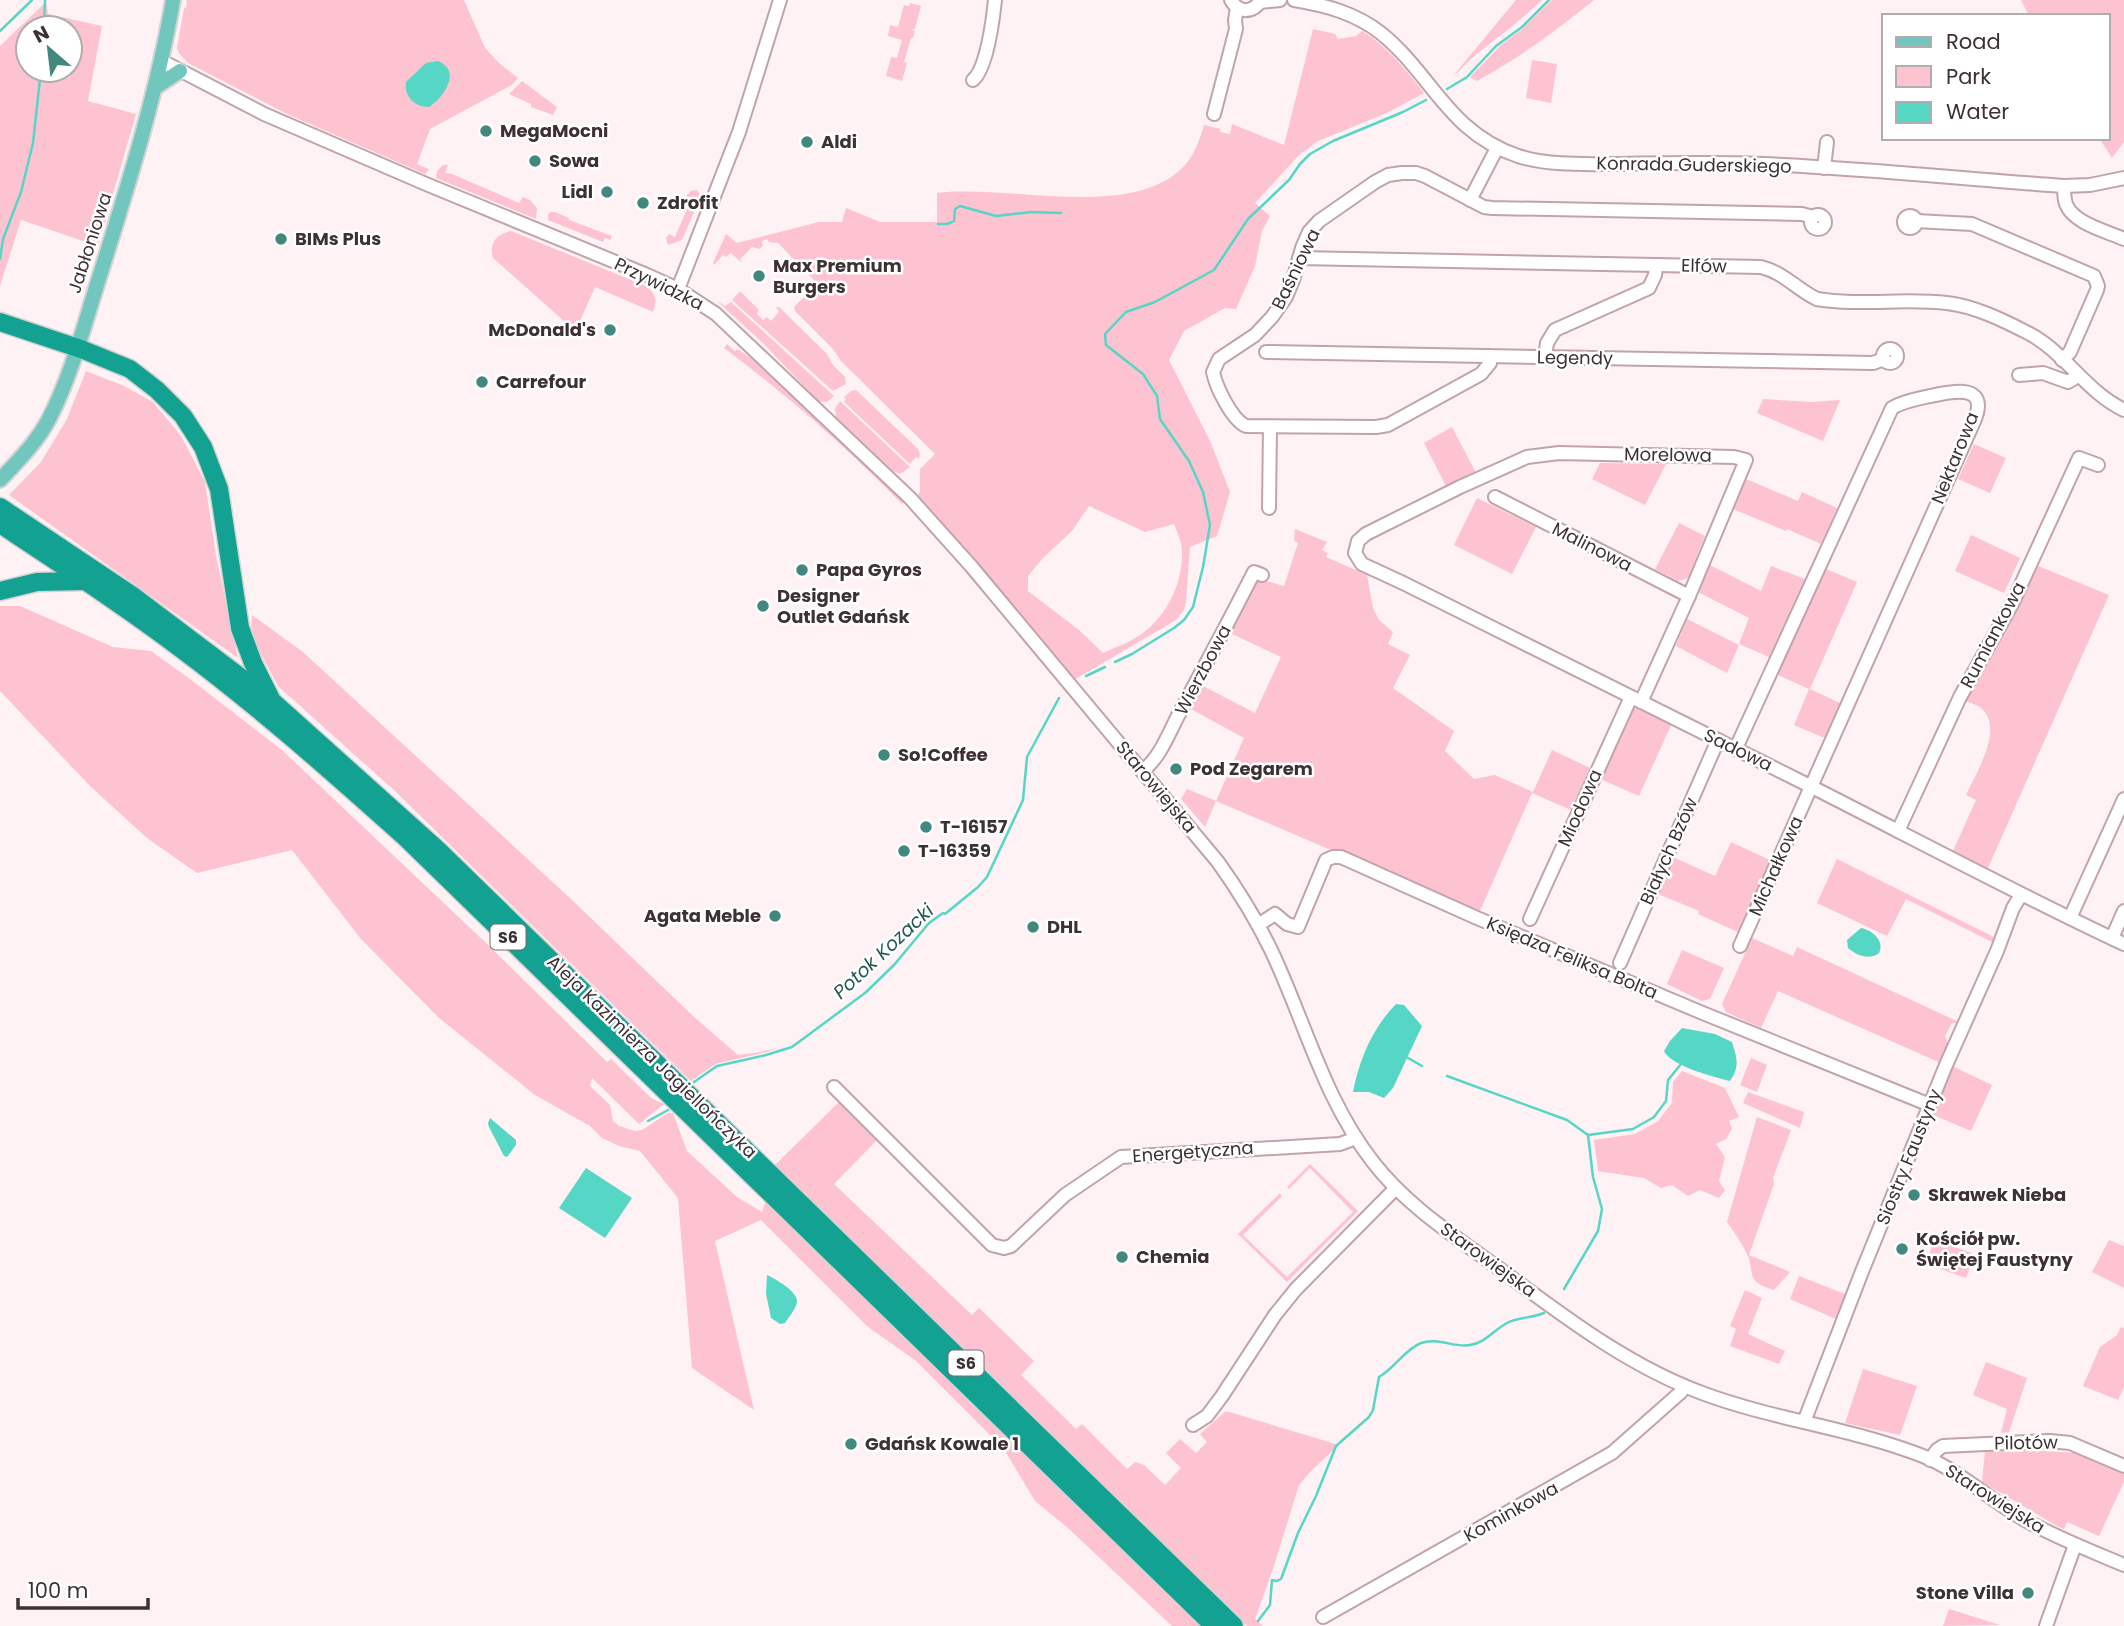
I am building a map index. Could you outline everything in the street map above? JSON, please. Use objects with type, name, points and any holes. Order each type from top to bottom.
[{"type":"highway","points":[[0,322],[77,347],[130,369],[157,390],[183,416],[203,447],[219,489],[240,628],[253,663],[272,701]]},
{"type":"highway","name":"Aleja Kazimierza Jagiellończyka","points":[[2,514],[133,596],[272,701],[438,850],[1234,1626]]},
{"type":"highway","name":"Aleja Kazimierza Jagiellończyka","points":[[2,514],[280,727],[406,838],[1214,1626]]},
{"type":"highway","points":[[0,591],[37,582],[86,581]]},
{"type":"main road","name":"Jabłoniowa","points":[[0,480],[33,444],[48,420],[64,385],[127,189],[156,87],[173,0]]},
{"type":"main road","points":[[156,87],[180,71]]},
{"type":"street","points":[[678,289],[739,132],[780,0]]},
{"type":"street","points":[[972,80],[978,75],[982,62],[995,0]]},
{"type":"street","points":[[1214,114],[1236,29],[1243,21],[1238,6],[1255,8],[1261,1],[1280,0]]},
{"type":"street","name":"Konrada Guderskiego","points":[[1294,0],[1331,8],[1367,23],[1383,35],[1462,123],[1497,148],[1535,160],[1577,164],[1762,164],[2064,186],[2090,185],[2124,178]]},
{"type":"street","name":"Przywidzka","points":[[162,61],[264,114],[678,289],[716,314],[904,492],[971,566],[1075,693]]},
{"type":"street","points":[[1824,168],[1827,142]]},
{"type":"street","points":[[1470,200],[1497,148]]},
{"type":"street","name":"Baśniowa","points":[[1490,356],[1490,363],[1481,374],[1388,425],[1376,428],[1246,426],[1239,423],[1213,372],[1219,359],[1255,335],[1286,297],[1309,232],[1319,221],[1374,182],[1388,176],[1416,173],[1492,208],[1802,214],[1813,217]]},
{"type":"street","points":[[2064,186],[2065,201],[2071,212],[2082,220],[2124,239]]},
{"type":"street","points":[[1916,221],[1972,224],[2094,276],[2098,290],[2070,352],[2062,360]]},
{"type":"street","name":"Elfów","points":[[1299,258],[1761,267],[1784,276],[1817,299],[1827,301],[1937,303],[1974,309],[2038,339],[2099,396],[2124,410]]},
{"type":"street","points":[[1545,358],[1547,343],[1555,330],[1642,293],[1653,283],[1656,266]]},
{"type":"street","name":"Legendy","points":[[1266,352],[1873,363],[1884,359]]},
{"type":"street","points":[[2019,375],[2043,373],[2068,382],[2078,376]]},
{"type":"street","name":"Nektarowa","points":[[1736,748],[1892,408],[1908,401],[1957,390],[1968,392],[1976,401],[1975,419],[1812,787]]},
{"type":"street","points":[[1269,508],[1270,427]]},
{"type":"street","name":"Morelowa","points":[[1355,553],[1358,541],[1366,534],[1527,457],[1559,453],[1734,457],[1746,460],[1689,596],[1636,700]]},
{"type":"street","name":"Rumiankowa","points":[[1898,831],[1960,697],[2013,602],[2079,458],[2098,465]]},
{"type":"street","name":"Malinowa","points":[[1495,497],[1689,596]]},
{"type":"street","name":"Sadowa","points":[[1355,553],[1362,564],[1736,748],[2021,895],[2118,941]]},
{"type":"street","name":"Wierzbowa","points":[[1142,771],[1149,766],[1164,742],[1254,572],[1262,575]]},
{"type":"street","name":"Starowiejska","points":[[1075,693],[1218,862],[1258,926],[1282,974],[1328,1087],[1356,1138],[1374,1164],[1396,1188],[1444,1228],[1547,1303],[1629,1359],[1657,1374],[1706,1395],[1893,1447],[1930,1460],[2022,1519],[2124,1565]]},
{"type":"street","name":"Miodowa","points":[[1530,919],[1636,700]]},
{"type":"street","name":"Białych Bzów","points":[[1620,963],[1718,740]]},
{"type":"street","name":"Michałkowa","points":[[1740,946],[1812,787]]},
{"type":"street","points":[[2070,918],[2124,799]]},
{"type":"street","name":"Księdza Feliksa Bolta","points":[[1258,926],[1275,914],[1287,924],[1298,927],[1326,860],[1341,857],[1709,1016],[1930,1105]]},
{"type":"street","name":"Siostry Faustyny","points":[[1804,1422],[1930,1105],[2013,908],[2021,895]]},
{"type":"street","points":[[2118,941],[2124,911]]},
{"type":"street","name":"Energetyczna","points":[[834,1087],[992,1245],[1004,1248],[1011,1246],[1065,1195],[1121,1157],[1340,1144],[1356,1138]]},
{"type":"street","points":[[1193,1425],[1207,1416],[1275,1315],[1296,1289],[1396,1188]]},
{"type":"street","name":"Kominkowa","points":[[1323,1617],[1612,1453],[1673,1400],[1684,1386]]},
{"type":"street","name":"Pilotów","points":[[1930,1460],[1943,1446],[2050,1441],[2070,1443],[2124,1466]]},
{"type":"street","points":[[2046,1626],[2075,1545]]},
{"type":"green space","points":[[186,0],[464,0],[485,48],[518,78],[512,85],[430,129],[417,164],[429,169],[425,174],[287,114],[188,63],[177,48]]},
{"type":"green space","points":[[1516,0],[1542,0],[1453,76]]},
{"type":"green space","points":[[1552,0],[1594,0],[1508,63],[1477,81],[1470,77],[1502,44]]},
{"type":"green space","points":[[2021,0],[2124,0],[2124,142],[2112,158],[2100,140],[2110,140],[2110,14],[2028,14]]},
{"type":"green space","points":[[46,2],[48,14],[33,14]]},
{"type":"green space","points":[[910,3],[921,6],[915,29],[912,29],[915,31],[904,62],[907,63],[902,81],[886,76],[891,57],[897,58],[902,40],[888,36],[890,25],[898,27],[904,5],[909,6]]},
{"type":"green space","points":[[84,22],[102,26],[88,101],[136,114],[98,246],[21,220],[0,286],[0,46],[14,33],[14,84],[84,84]]},
{"type":"green space","points":[[1313,29],[1335,34],[1338,39],[1356,36],[1362,31],[1388,51],[1424,93],[1387,113],[1318,141],[1299,155],[1255,203],[1270,216],[1262,231],[1255,266],[1236,309],[1225,308],[1184,331],[1169,360],[1211,443],[1230,492],[1217,536],[1190,547],[1186,602],[1184,610],[1176,620],[1074,680],[984,570],[917,496],[920,492],[920,469],[935,454],[841,361],[833,349],[795,311],[794,307],[814,287],[813,279],[778,243],[769,242],[767,239],[762,241],[760,249],[752,247],[740,259],[741,262],[731,253],[726,257],[723,255],[714,265],[713,263],[726,234],[737,243],[819,222],[842,222],[846,208],[880,222],[937,222],[937,193],[965,191],[1096,197],[1128,193],[1156,185],[1179,171],[1192,156],[1204,125],[1230,134],[1232,124],[1284,145]],"holes":[[[1089,506],[1145,532],[1174,524],[1181,544],[1182,563],[1177,586],[1167,607],[1152,625],[1128,642],[1103,653],[1079,630],[1028,591],[1028,576],[1072,531]]]},
{"type":"green space","points":[[1532,60],[1557,64],[1551,103],[1526,98]]},
{"type":"green space","points":[[522,81],[557,107],[553,115],[531,107],[531,104],[509,94]]},
{"type":"green space","points":[[443,165],[448,165],[445,173],[519,203],[523,197],[530,200],[537,208],[536,219],[436,178],[437,171]]},
{"type":"green space","points":[[697,190],[701,196],[682,240],[668,245],[666,238],[669,234],[675,237],[691,200],[685,197],[691,191]]},
{"type":"green space","points":[[550,212],[612,236],[610,240],[605,238],[603,242],[548,220]]},
{"type":"green space","points":[[511,231],[646,286],[655,298],[653,312],[595,287],[577,328],[573,329],[493,258],[495,240],[501,234]]},
{"type":"green space","points":[[740,291],[759,310],[757,314],[763,320],[767,317],[771,321],[779,312],[776,307],[779,307],[827,354],[845,377],[846,384],[833,391],[733,301]]},
{"type":"green space","points":[[717,301],[725,306],[731,302],[834,396],[827,402],[818,401],[764,344]]},
{"type":"green space","points":[[727,344],[760,365],[904,502],[902,504],[794,403],[724,348]]},
{"type":"green space","points":[[86,371],[122,385],[153,402],[181,436],[205,482],[216,556],[238,658],[9,495],[41,462],[67,419]]},
{"type":"green space","points":[[856,390],[918,449],[919,459],[916,457],[910,464],[844,402],[844,397]]},
{"type":"green space","points":[[1763,399],[1811,402],[1840,400],[1823,441],[1757,413]]},
{"type":"green space","points":[[840,401],[910,467],[900,474],[893,471],[836,417],[835,408]]},
{"type":"green space","points":[[1452,427],[1476,473],[1447,488],[1424,443]]},
{"type":"green space","points":[[1974,444],[2006,458],[1990,493],[1958,479]]},
{"type":"green space","points":[[1600,463],[1666,464],[1645,505],[1592,479]]},
{"type":"green space","points":[[1746,479],[1798,501],[1802,492],[1837,508],[1821,544],[1733,509]]},
{"type":"green space","points":[[1477,498],[1536,527],[1512,574],[1454,545]]},
{"type":"green space","points":[[1679,523],[1705,536],[1688,578],[1678,581],[1655,569]]},
{"type":"green space","points":[[1295,529],[1327,542],[1322,550],[1328,553],[1326,557],[1367,575],[1373,608],[1379,620],[1393,632],[1388,644],[1410,655],[1393,688],[1454,731],[1445,751],[1474,779],[1495,775],[1533,792],[1552,750],[1590,768],[1571,810],[1532,793],[1479,913],[1216,801],[1244,738],[1189,708],[1201,685],[1255,713],[1281,657],[1230,633],[1255,582],[1260,579],[1284,586],[1298,543],[1294,541]]},
{"type":"green space","points":[[1971,535],[2020,558],[2004,593],[1955,571]]},
{"type":"green space","points":[[1710,565],[1761,591],[1771,566],[1805,579],[1769,657],[1739,644],[1749,618],[1698,592]]},
{"type":"green space","points":[[2036,565],[2109,595],[1988,868],[1953,851],[1976,800],[1966,795],[1989,739],[1988,717],[1980,707],[1966,701]]},
{"type":"green space","points":[[1824,568],[1857,582],[1810,689],[1842,704],[1827,739],[1794,725],[1809,689],[1776,674]]},
{"type":"green space","points":[[0,606],[20,606],[113,647],[151,651],[282,750],[607,1062],[611,1059],[651,1098],[664,1104],[639,1124],[592,1078],[590,1086],[610,1105],[613,1121],[635,1131],[642,1130],[668,1113],[673,1113],[687,1151],[737,1197],[762,1212],[766,1201],[1201,1626],[1172,1626],[1068,1528],[1035,1501],[1005,1451],[993,1438],[915,1360],[868,1327],[761,1220],[715,1241],[754,1410],[692,1368],[678,1198],[640,1151],[602,1138],[590,1126],[535,1095],[438,1017],[361,939],[292,850],[197,873],[147,838],[90,786],[0,691]]},
{"type":"green space","points":[[252,615],[303,652],[738,1055],[779,1047],[767,1052],[715,1064],[691,1081],[396,792],[278,686],[251,635]]},
{"type":"green space","points":[[1687,619],[1739,645],[1727,673],[1676,646]]},
{"type":"green space","points":[[1639,707],[1672,723],[1639,796],[1600,779],[1631,710]]},
{"type":"green space","points":[[1187,789],[1216,801],[1205,827],[1181,799]]},
{"type":"green space","points":[[1731,842],[1772,861],[1740,933],[1698,914],[1699,911],[1658,894],[1675,858],[1715,876]]},
{"type":"green space","points":[[1837,859],[1998,939],[1996,944],[1906,899],[1887,936],[1817,903]]},
{"type":"green space","points":[[1752,938],[1793,956],[1797,947],[1961,1023],[1952,1023],[1945,1036],[1950,1049],[1943,1064],[1778,991],[1761,1028],[1726,1012],[1722,1004]]},
{"type":"green space","points":[[1682,950],[1724,968],[1710,999],[1702,1001],[1667,984]]},
{"type":"green space","points":[[1751,1058],[1767,1065],[1757,1092],[1740,1085]]},
{"type":"green space","points":[[1950,1065],[1992,1085],[1971,1131],[1931,1114]]},
{"type":"green space","points":[[1682,1071],[1725,1088],[1739,1117],[1729,1121],[1732,1129],[1726,1139],[1716,1144],[1725,1157],[1719,1181],[1725,1190],[1719,1198],[1700,1190],[1688,1196],[1672,1185],[1661,1188],[1644,1178],[1598,1171],[1594,1140],[1635,1134],[1658,1121],[1672,1103],[1673,1082]]},
{"type":"green space","points":[[1748,1092],[1804,1112],[1800,1128],[1743,1103]]},
{"type":"green space","points":[[839,1102],[877,1140],[834,1184],[972,1315],[979,1308],[1034,1361],[1021,1375],[1076,1429],[1082,1424],[1127,1469],[1135,1462],[1144,1465],[1165,1485],[1181,1468],[1166,1453],[1180,1439],[1196,1453],[1207,1442],[1200,1434],[1226,1411],[1339,1445],[1299,1485],[1255,1619],[1263,1626],[1247,1626],[773,1167]]},
{"type":"green space","points":[[1757,1117],[1791,1130],[1749,1255],[1790,1272],[1774,1290],[1764,1287],[1754,1279],[1746,1252],[1727,1222]]},
{"type":"green space","points":[[1310,1164],[1358,1211],[1287,1282],[1238,1234],[1280,1193],[1282,1196],[1243,1235],[1287,1277],[1353,1212],[1310,1168],[1289,1189],[1287,1187]]},
{"type":"green space","points":[[1934,1240],[1975,1254],[1966,1278],[1926,1264]]},
{"type":"green space","points":[[2109,1240],[2124,1246],[2124,1288],[2092,1272]]},
{"type":"green space","points":[[1799,1276],[1845,1294],[1836,1319],[1790,1299]]},
{"type":"green space","points":[[1745,1290],[1762,1298],[1748,1334],[1785,1351],[1779,1364],[1730,1346],[1736,1329],[1730,1326]]},
{"type":"green space","points":[[2121,1327],[2124,1328],[2124,1387],[2118,1400],[2083,1386],[2100,1347],[2117,1335]]},
{"type":"green space","points":[[1986,1362],[2027,1378],[2009,1432],[2001,1433],[2007,1409],[1973,1395]]},
{"type":"green space","points":[[1863,1369],[1917,1386],[1900,1435],[1845,1423]]},
{"type":"green space","points":[[1985,1451],[2082,1453],[2124,1470],[2124,1482],[2099,1536],[2067,1522],[2064,1529],[2057,1526],[1982,1482]]},
{"type":"green space","points":[[1949,1609],[2000,1625],[1943,1626]]},
{"type":"water","points":[[438,61],[449,71],[450,77],[445,91],[429,107],[419,105],[408,96],[406,82],[426,63]]},
{"type":"water","points":[[1861,928],[1879,940],[1879,953],[1871,957],[1863,956],[1848,948],[1847,940]]},
{"type":"water","points":[[1396,1004],[1404,1005],[1422,1026],[1393,1088],[1384,1098],[1369,1092],[1353,1092],[1368,1045],[1380,1023]]},
{"type":"water","points":[[1682,1028],[1715,1034],[1732,1042],[1737,1062],[1730,1081],[1694,1070],[1668,1056],[1664,1051]]},
{"type":"water","points":[[490,1118],[516,1140],[516,1145],[507,1157],[489,1127]]},
{"type":"water","points":[[586,1168],[632,1198],[605,1238],[559,1208]]},
{"type":"water","points":[[767,1275],[785,1286],[796,1298],[795,1308],[785,1323],[780,1324],[771,1318],[766,1294]]},
{"type":"waterway","points":[[0,31],[32,0]]},
{"type":"waterway","points":[[44,14],[45,0]]},
{"type":"waterway","name":"Potok Kozacki","points":[[1447,89],[1467,77],[1496,46],[1522,27],[1549,0]]},
{"type":"waterway","points":[[0,259],[3,239],[21,192],[33,143],[39,84]]},
{"type":"waterway","name":"Potok Kozacki","points":[[1115,662],[1184,620],[1193,607],[1210,525],[1203,492],[1189,461],[1160,419],[1157,396],[1143,374],[1106,345],[1105,334],[1126,312],[1155,302],[1214,270],[1248,219],[1289,180],[1310,154],[1426,100]]},
{"type":"waterway","points":[[938,224],[954,221],[955,209],[960,206],[996,216],[1031,212],[1061,213]]},
{"type":"waterway","name":"Potok Kozacki","points":[[1086,676],[1105,667]]},
{"type":"waterway","name":"Potok Kozacki","points":[[694,1082],[717,1066],[792,1047],[865,993],[894,965],[929,923],[945,914],[978,887],[987,877],[1023,800],[1027,757],[1059,698]]},
{"type":"waterway","points":[[1408,1058],[1422,1066]]},
{"type":"waterway","points":[[1447,1076],[1567,1120],[1588,1135],[1633,1129],[1654,1117],[1666,1101],[1668,1080],[1681,1064]]},
{"type":"waterway","name":"Potok Kozacki","points":[[648,1121],[668,1110]]},
{"type":"waterway","points":[[1564,1289],[1598,1231],[1602,1209],[1593,1177],[1588,1135]]},
{"type":"waterway","points":[[1258,1621],[1270,1605],[1272,1580],[1281,1579],[1336,1446],[1369,1417],[1373,1410],[1379,1377],[1421,1343],[1434,1341],[1464,1346],[1475,1344],[1507,1323],[1544,1313]]},
{"type":"place","name":"MegaMocni","points":[[486,131]]},
{"type":"place","name":"Aldi","points":[[807,142]]},
{"type":"place","name":"Sowa","points":[[535,161]]},
{"type":"place","name":"Lidl","points":[[607,192]]},
{"type":"place","name":"Zdrofit","points":[[643,203]]},
{"type":"place","name":"BIMs Plus","points":[[281,239]]},
{"type":"place","name":"Max Premium Burgers","points":[[759,276]]},
{"type":"place","name":"McDonald's","points":[[610,330]]},
{"type":"place","name":"Carrefour","points":[[482,382]]},
{"type":"place","name":"Papa Gyros","points":[[802,570]]},
{"type":"place","name":"Designer Outlet Gdańsk","points":[[763,606]]},
{"type":"place","name":"So!Coffee","points":[[884,755]]},
{"type":"place","name":"Pod Zegarem","points":[[1176,769]]},
{"type":"place","name":"T-16157","points":[[926,827]]},
{"type":"place","name":"T-16359","points":[[904,851]]},
{"type":"place","name":"Agata Meble","points":[[775,916]]},
{"type":"place","name":"DHL","points":[[1033,927]]},
{"type":"place","name":"Skrawek Nieba","points":[[1914,1195]]},
{"type":"place","name":"Kościół pw. Świętej Faustyny","points":[[1902,1249]]},
{"type":"place","name":"Chemia","points":[[1122,1257]]},
{"type":"place","name":"Gdańsk Kowale 1","points":[[851,1444]]},
{"type":"place","name":"Stone Villa","points":[[2028,1593]]}]
